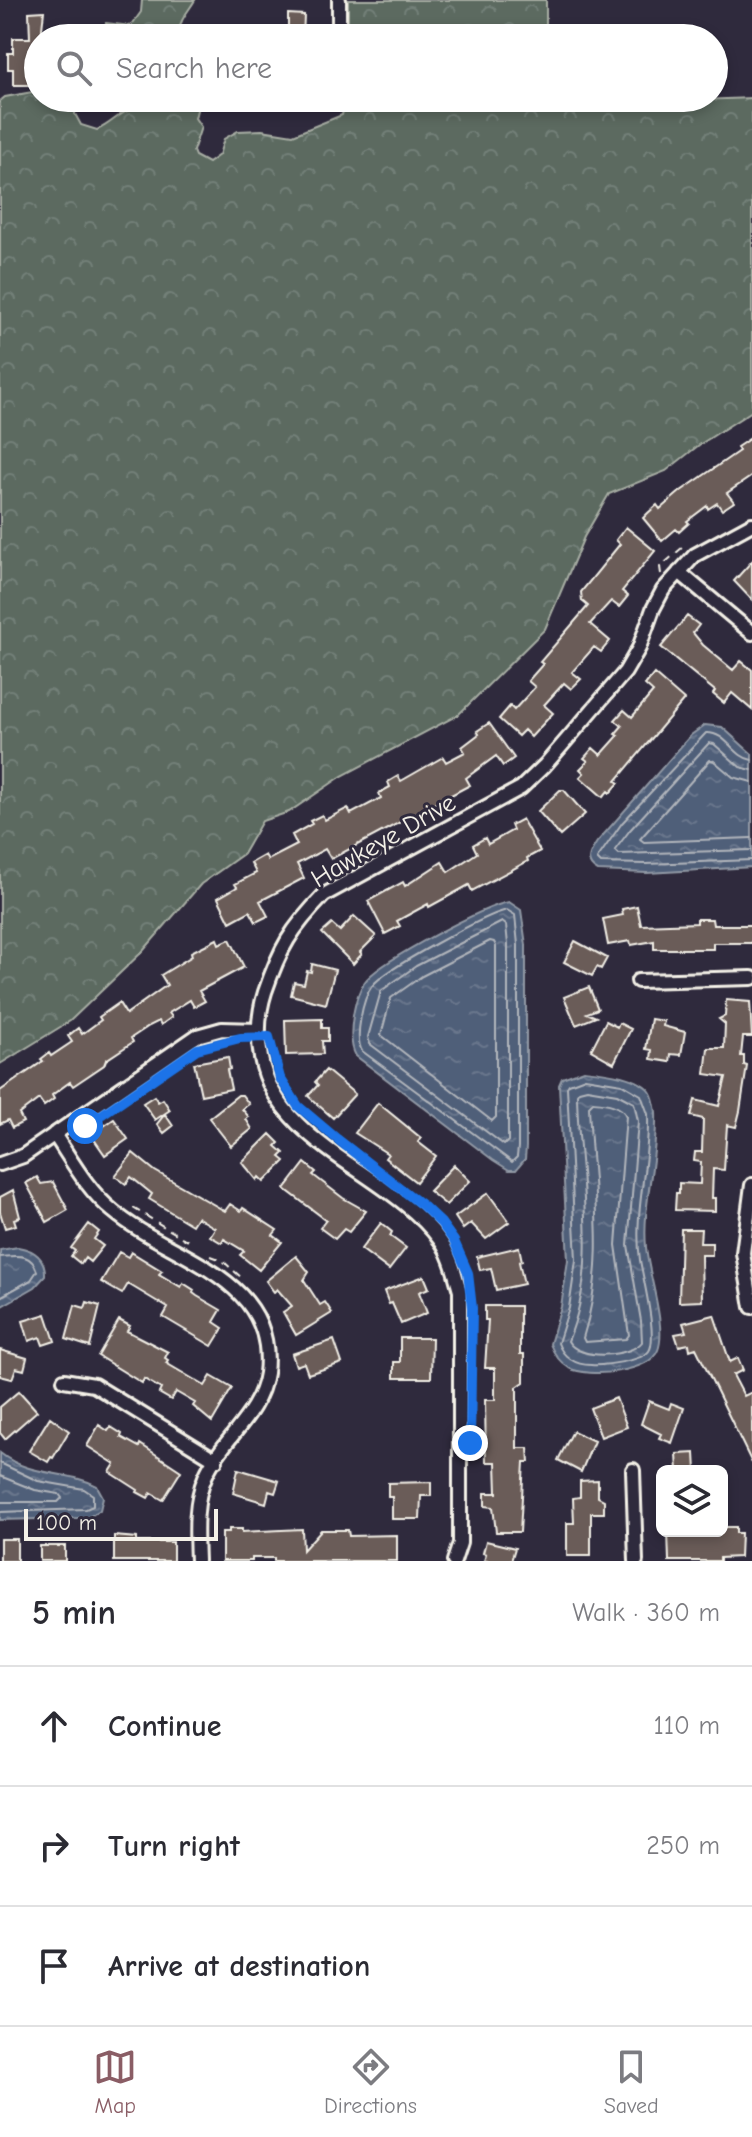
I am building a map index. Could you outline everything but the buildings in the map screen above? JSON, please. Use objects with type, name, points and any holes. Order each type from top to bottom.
[{"type":"street","points":[[339,0],[339,24]]},
{"type":"street","name":"Hawkeye Drive","points":[[454,1561],[460,1543],[460,1291],[454,1268],[441,1241],[409,1209],[295,1123],[264,1073],[258,1013],[283,943],[300,919],[324,895],[521,788],[545,765],[625,672],[639,648],[663,590],[695,555],[752,524]]},
{"type":"street","points":[[679,572],[752,633]]},
{"type":"street","points":[[638,981],[752,978]]},
{"type":"street","points":[[0,1164],[23,1156],[197,1036],[222,1029],[259,1030]]},
{"type":"street","points":[[54,1134],[97,1197],[116,1214],[225,1279],[243,1297],[258,1320],[266,1344],[266,1373],[259,1398],[206,1475],[199,1497],[197,1561]]},
{"type":"street","points":[[752,1185],[743,1253],[752,1307]]},
{"type":"street","points":[[64,1380],[94,1385],[216,1460]]},
{"type":"street","points":[[633,1470],[636,1561]]},
{"type":"path","points":[[308,1116],[337,1139]]},
{"type":"path","points":[[132,1208],[197,1247]]},
{"type":"path","points":[[204,1251],[222,1260],[248,1284]]},
{"type":"green space","points":[[142,0],[195,0],[181,24],[132,24],[141,12]]},
{"type":"green space","points":[[348,0],[546,0],[546,24],[348,24]]},
{"type":"green space","points":[[24,94],[24,112],[75,112],[81,125],[97,130],[125,112],[196,112],[195,118],[201,127],[193,151],[195,156],[208,163],[219,155],[224,139],[238,131],[262,130],[293,135],[342,115],[343,112],[728,112],[728,99],[752,98],[752,411],[699,445],[666,471],[609,494],[584,537],[545,629],[458,715],[342,776],[289,812],[262,821],[243,854],[201,884],[143,951],[70,1021],[0,1064],[0,101]]},
{"type":"water","points":[[705,725],[722,727],[752,754],[752,867],[647,873],[598,871],[593,868],[589,858],[597,842],[691,735]]},
{"type":"water","points":[[509,902],[521,910],[526,945],[526,1147],[525,1159],[516,1170],[509,1170],[493,1160],[356,1056],[352,1039],[358,995],[367,979],[377,970],[435,935]]},
{"type":"water","points":[[584,1070],[620,1076],[646,1087],[654,1100],[656,1112],[645,1231],[647,1258],[659,1314],[658,1350],[653,1358],[643,1364],[603,1373],[569,1368],[557,1358],[550,1344],[561,1307],[568,1260],[559,1085],[562,1078]]},
{"type":"water","points":[[18,1247],[38,1256],[44,1264],[45,1276],[35,1287],[0,1307],[0,1250]]},
{"type":"water","points":[[0,1453],[24,1466],[97,1486],[103,1497],[100,1510],[89,1517],[0,1520]]},
{"type":"route","points":[[85,1126],[197,1049],[240,1038],[269,1037],[275,1067],[298,1106],[408,1193],[441,1223],[454,1241],[468,1273],[471,1290],[473,1370],[470,1443]]}]
